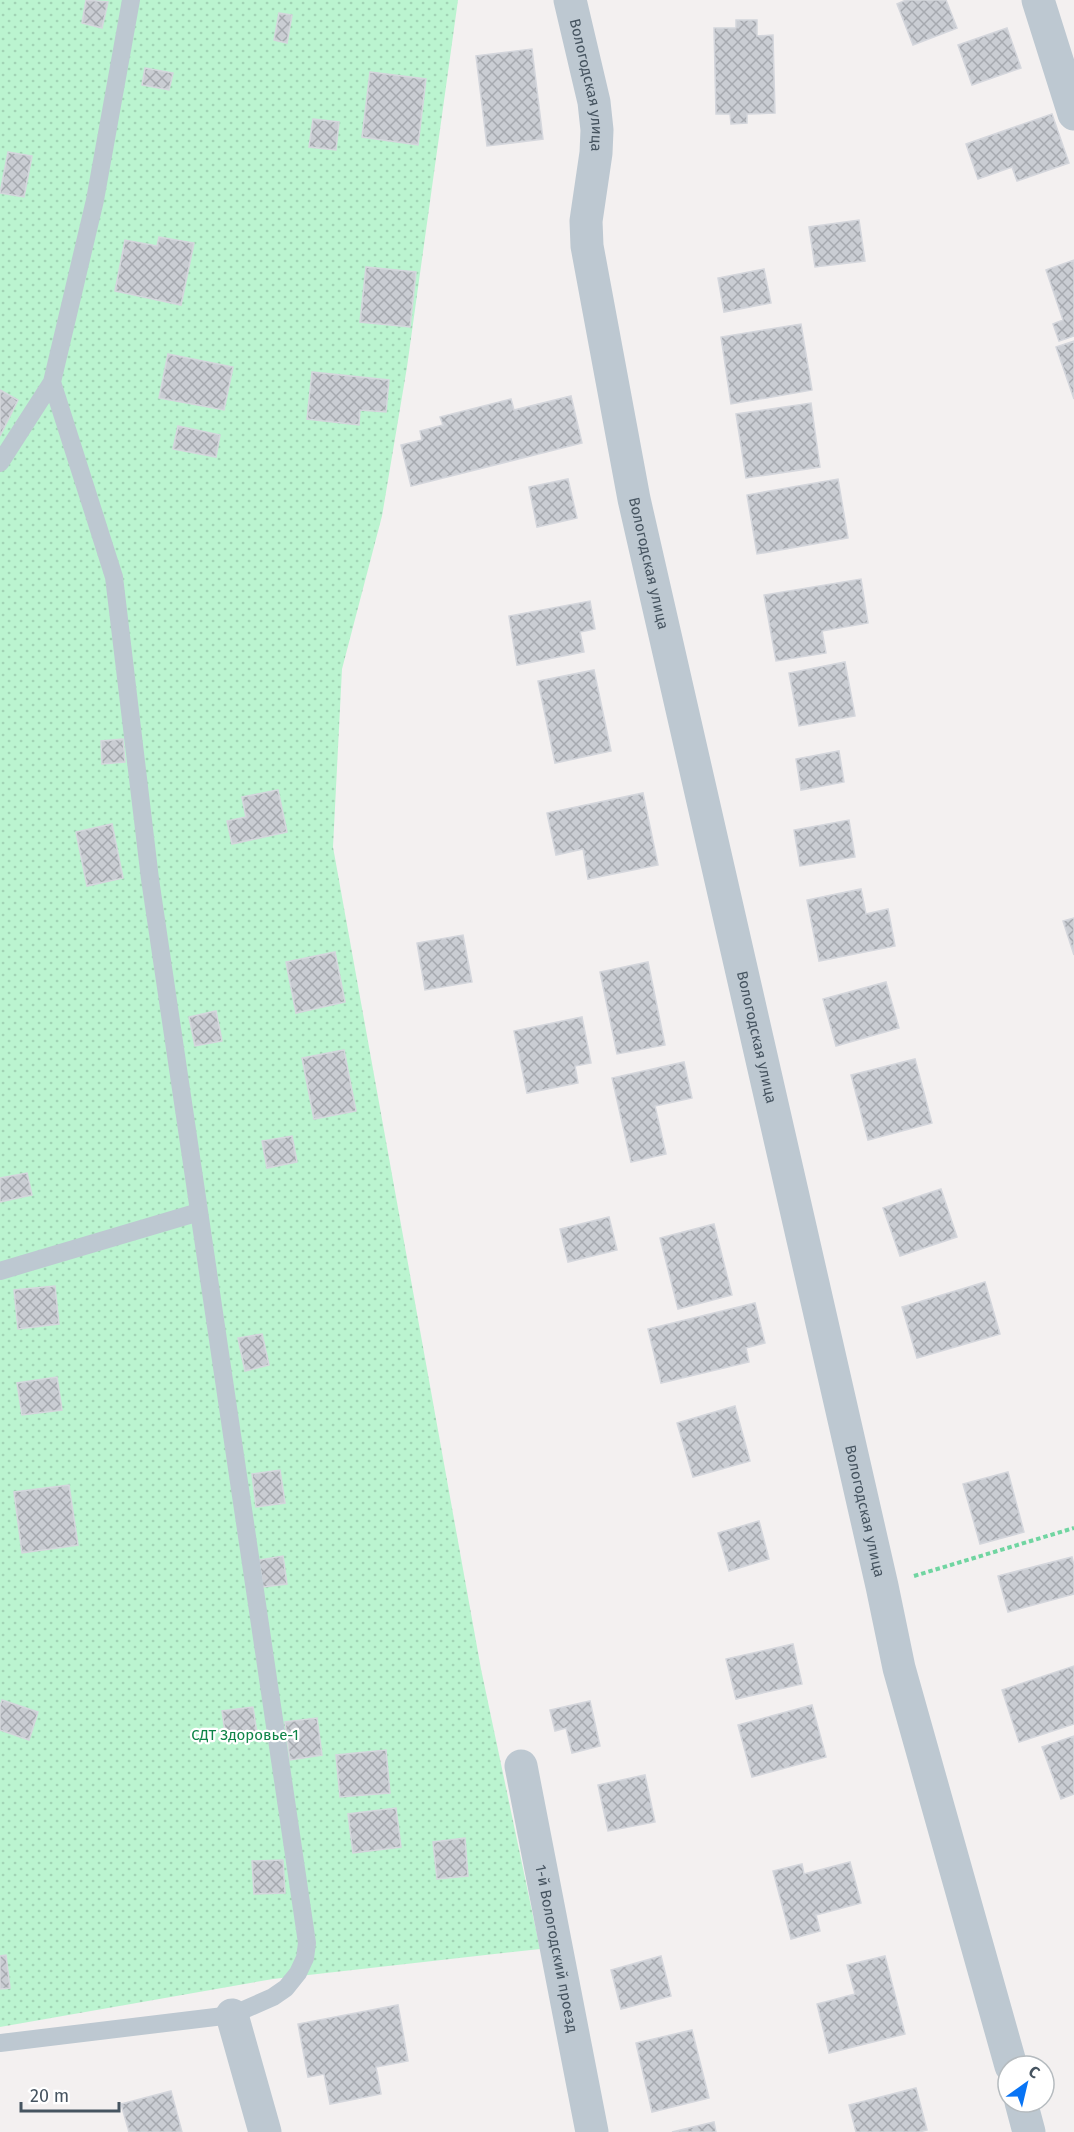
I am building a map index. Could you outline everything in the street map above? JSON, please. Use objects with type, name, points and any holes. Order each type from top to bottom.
[{"type":"street","name":"Вологодская улица","points":[[570,0],[594,102],[597,130],[586,221],[587,246],[634,499],[899,1668],[1008,2054]]},
{"type":"street","points":[[1038,0],[1074,114]]},
{"type":"street","name":"1-й Вологодский проезд","points":[[521,1766],[592,2132]]},
{"type":"street","points":[[232,2014],[265,2132]]},
{"type":"street","points":[[1024,2114],[1029,2132]]},
{"type":"lane","points":[[0,463],[52,381],[95,200],[131,0]]},
{"type":"lane","points":[[0,2043],[232,2014],[273,1997],[286,1988],[302,1966],[307,1943],[150,879],[114,577],[52,381]]},
{"type":"lane","points":[[0,1271],[199,1212]]},
{"type":"path","points":[[882,1586],[1074,1528]]},
{"type":"green space","name":"СДТ Здоровье-1","points":[[0,0],[458,0],[407,367],[382,516],[342,669],[333,847],[481,1669],[540,1949],[273,1979],[0,2027]]},
{"type":"building","points":[[86,0],[108,2],[102,28],[82,23]]},
{"type":"building","points":[[906,0],[946,0],[957,28],[913,45],[897,4]]},
{"type":"building","points":[[279,13],[292,15],[287,43],[274,40]]},
{"type":"building","points":[[736,20],[757,20],[757,36],[773,35],[775,113],[747,114],[747,123],[731,124],[730,114],[716,114],[714,28],[736,28]]},
{"type":"building","points":[[1007,28],[1021,68],[972,85],[958,45]]},
{"type":"building","points":[[532,49],[543,139],[487,146],[476,56]]},
{"type":"building","points":[[145,68],[173,73],[169,90],[142,85]]},
{"type":"building","points":[[370,72],[426,79],[418,145],[362,137]]},
{"type":"building","points":[[1052,114],[1069,163],[1017,181],[1012,167],[978,179],[966,144]]},
{"type":"building","points":[[313,119],[339,122],[336,150],[309,147]]},
{"type":"building","points":[[8,152],[32,156],[24,197],[0,193]]},
{"type":"building","points":[[859,220],[865,261],[815,267],[809,227]]},
{"type":"building","points":[[159,237],[194,243],[181,305],[115,291],[125,240],[157,246]]},
{"type":"building","points":[[1074,260],[1074,336],[1059,341],[1053,324],[1063,320],[1046,270]]},
{"type":"building","points":[[366,267],[416,272],[410,327],[360,322]]},
{"type":"building","points":[[764,269],[771,303],[724,312],[718,278]]},
{"type":"building","points":[[801,324],[812,390],[731,404],[721,337]]},
{"type":"building","points":[[1074,341],[1074,399],[1056,347]]},
{"type":"building","points":[[168,354],[233,367],[224,410],[159,398]]},
{"type":"building","points":[[312,372],[389,380],[386,412],[360,410],[359,425],[307,419]]},
{"type":"building","points":[[0,390],[18,400],[0,436]]},
{"type":"building","points":[[571,396],[582,443],[411,486],[401,445],[422,440],[420,431],[443,425],[440,417],[511,399],[514,410]]},
{"type":"building","points":[[811,403],[820,467],[746,478],[736,414]]},
{"type":"building","points":[[178,426],[220,435],[216,457],[173,449]]},
{"type":"building","points":[[568,479],[577,518],[537,527],[529,487]]},
{"type":"building","points":[[838,479],[848,538],[757,554],[747,495]]},
{"type":"building","points":[[861,579],[868,623],[822,631],[826,653],[776,661],[764,595]]},
{"type":"building","points":[[590,601],[595,629],[580,632],[584,652],[517,665],[509,616]]},
{"type":"building","points":[[845,662],[855,716],[799,726],[789,673]]},
{"type":"building","points":[[594,670],[611,751],[555,763],[538,681]]},
{"type":"building","points":[[123,739],[125,762],[102,764],[101,741]]},
{"type":"building","points":[[839,751],[844,782],[801,790],[796,759]]},
{"type":"building","points":[[278,790],[287,832],[232,844],[227,821],[246,817],[242,797]]},
{"type":"building","points":[[643,793],[658,865],[588,879],[583,849],[556,855],[547,813]]},
{"type":"building","points":[[849,820],[855,857],[800,866],[794,830]]},
{"type":"building","points":[[112,824],[123,878],[87,886],[76,832]]},
{"type":"building","points":[[861,889],[866,914],[888,909],[895,946],[819,961],[807,900]]},
{"type":"building","points":[[1074,918],[1074,955],[1063,921]]},
{"type":"building","points":[[463,935],[472,982],[425,990],[417,943]]},
{"type":"building","points":[[335,952],[345,1002],[296,1013],[286,962]]},
{"type":"building","points":[[648,962],[665,1045],[617,1054],[600,972]]},
{"type":"building","points":[[886,982],[899,1028],[836,1046],[823,999]]},
{"type":"building","points":[[216,1011],[222,1041],[195,1046],[189,1017]]},
{"type":"building","points":[[582,1017],[591,1063],[575,1066],[578,1083],[527,1093],[514,1031]]},
{"type":"building","points":[[344,1050],[356,1111],[314,1119],[302,1058]]},
{"type":"building","points":[[915,1059],[932,1123],[868,1140],[851,1075]]},
{"type":"building","points":[[684,1062],[692,1098],[655,1106],[666,1154],[631,1162],[612,1078]]},
{"type":"building","points":[[292,1136],[297,1162],[267,1168],[262,1141]]},
{"type":"building","points":[[27,1173],[32,1195],[0,1202],[0,1178]]},
{"type":"building","points":[[941,1189],[957,1237],[900,1256],[883,1208]]},
{"type":"building","points":[[609,1217],[617,1250],[568,1262],[560,1229]]},
{"type":"building","points":[[714,1224],[732,1295],[678,1309],[660,1238]]},
{"type":"building","points":[[985,1282],[1000,1334],[917,1358],[902,1307]]},
{"type":"building","points":[[55,1286],[59,1324],[18,1329],[14,1290]]},
{"type":"building","points":[[755,1303],[765,1343],[746,1348],[749,1362],[661,1383],[648,1329]]},
{"type":"building","points":[[262,1334],[269,1365],[245,1371],[238,1338]]},
{"type":"building","points":[[57,1377],[62,1410],[22,1415],[17,1383]]},
{"type":"building","points":[[735,1406],[750,1461],[693,1477],[677,1423]]},
{"type":"building","points":[[280,1470],[285,1503],[256,1507],[252,1474]]},
{"type":"building","points":[[1008,1472],[1024,1532],[980,1544],[963,1484]]},
{"type":"building","points":[[69,1485],[78,1545],[22,1553],[14,1492]]},
{"type":"building","points":[[759,1521],[769,1559],[729,1571],[718,1533]]},
{"type":"building","points":[[283,1556],[287,1584],[263,1587],[259,1560]]},
{"type":"building","points":[[1072,1557],[1074,1594],[1008,1612],[998,1576]]},
{"type":"building","points":[[793,1644],[802,1684],[736,1699],[726,1659]]},
{"type":"building","points":[[1074,1666],[1074,1724],[1019,1742],[1002,1690]]},
{"type":"building","points":[[2,1700],[38,1712],[29,1740],[0,1730]]},
{"type":"building","points":[[590,1701],[600,1746],[572,1753],[566,1728],[555,1731],[550,1710]]},
{"type":"building","points":[[812,1705],[826,1757],[752,1777],[738,1725]]},
{"type":"building","points":[[253,1707],[257,1734],[226,1739],[222,1711]]},
{"type":"building","points":[[317,1718],[322,1755],[290,1760],[285,1722]]},
{"type":"building","points":[[1074,1736],[1074,1794],[1061,1799],[1042,1747]]},
{"type":"building","points":[[386,1750],[390,1793],[340,1797],[336,1755]]},
{"type":"building","points":[[645,1775],[655,1822],[608,1831],[598,1785]]},
{"type":"building","points":[[396,1808],[401,1847],[353,1853],[348,1814]]},
{"type":"building","points":[[465,1838],[468,1876],[437,1879],[433,1842]]},
{"type":"building","points":[[283,1860],[285,1893],[254,1894],[252,1861]]},
{"type":"building","points":[[850,1862],[861,1903],[816,1915],[820,1931],[791,1939],[773,1871],[802,1864],[804,1874]]},
{"type":"building","points":[[6,1955],[10,1988],[0,1989],[0,1956]]},
{"type":"building","points":[[661,1956],[671,1996],[621,2009],[611,1970]]},
{"type":"building","points":[[885,1956],[905,2034],[829,2053],[817,2004],[855,1994],[847,1965]]},
{"type":"building","points":[[398,2005],[408,2061],[376,2067],[381,2094],[330,2104],[324,2074],[308,2077],[298,2024]]},
{"type":"building","points":[[692,2030],[709,2098],[652,2112],[636,2043]]},
{"type":"building","points":[[916,2088],[927,2130],[856,2132],[849,2105]]},
{"type":"building","points":[[171,2091],[182,2132],[129,2132],[121,2104]]},
{"type":"building","points":[[714,2122],[716,2132],[672,2132]]}]
